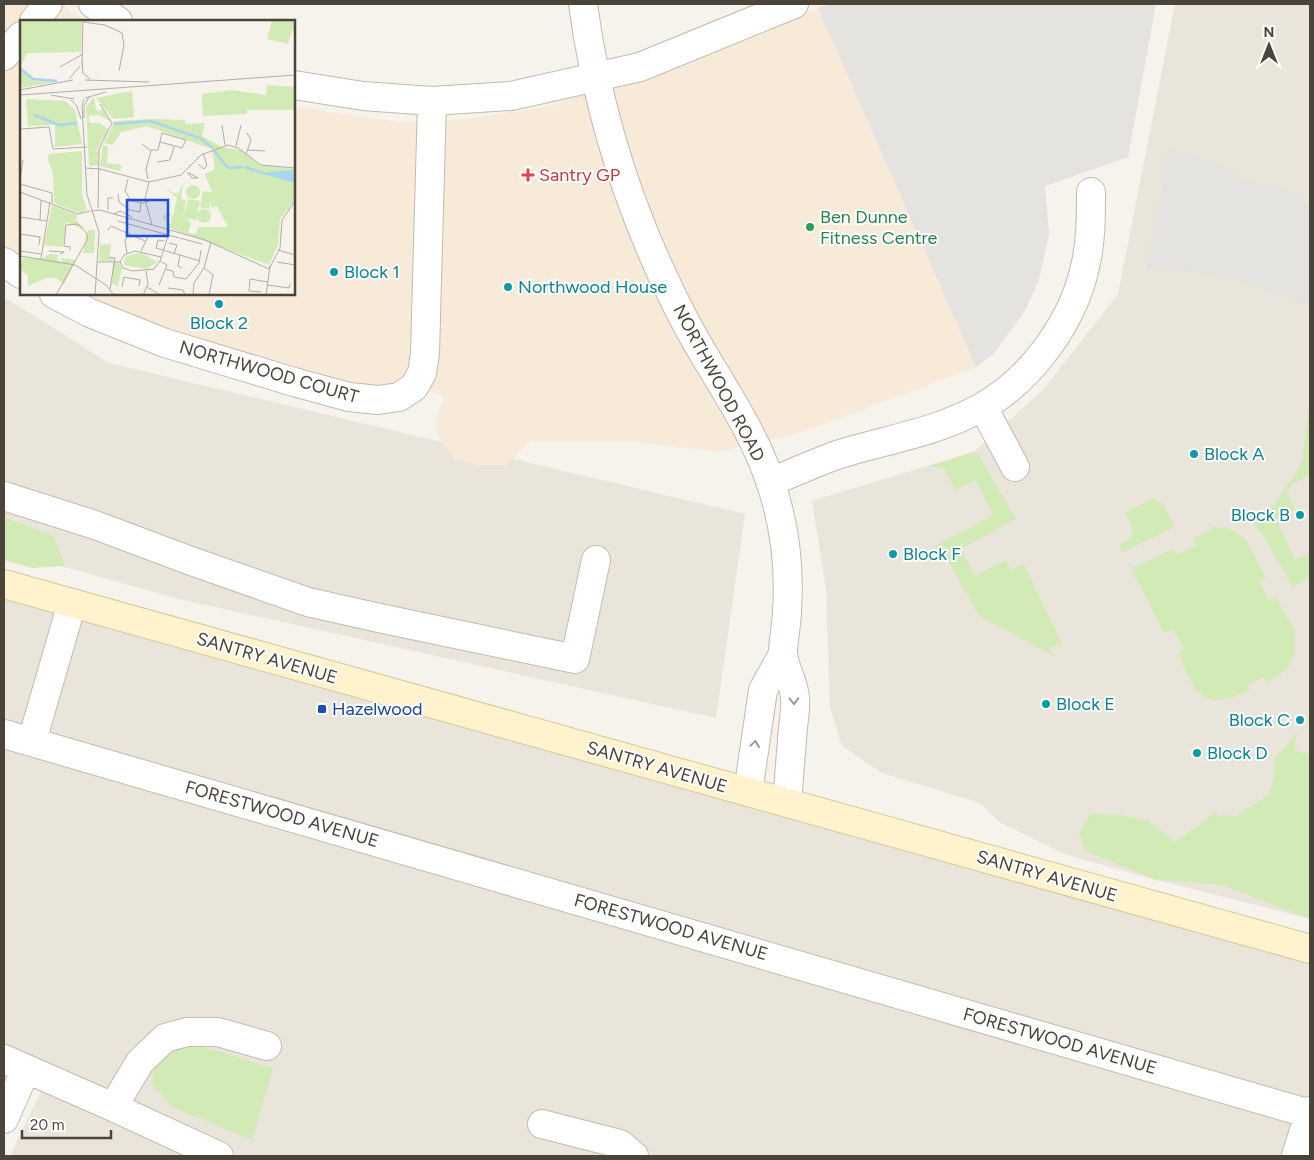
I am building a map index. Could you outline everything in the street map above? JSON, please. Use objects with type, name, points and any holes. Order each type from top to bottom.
[{"type":"main road","name":"SANTRY AVENUE","points":[[4,584],[1310,949]]},
{"type":"street","points":[[35,20],[48,4]]},
{"type":"street","points":[[93,4],[116,20]]},
{"type":"street","name":"NORTHWOOD ROAD","points":[[583,4],[588,41],[613,148],[655,260],[691,332],[743,418],[771,482],[780,514],[786,541],[787,558],[787,612],[783,654],[795,698],[787,803]]},
{"type":"street","points":[[295,85],[363,96],[432,101],[511,96],[640,67],[794,4]]},
{"type":"street","points":[[4,56],[20,37]]},
{"type":"street","name":"NORTHWOOD COURT","points":[[56,295],[90,313],[164,343],[294,382],[349,397],[378,400],[399,397],[414,387],[422,373],[425,354],[432,101]]},
{"type":"street","points":[[771,482],[834,456],[941,425],[983,407],[1025,374],[1047,348],[1068,313],[1085,268],[1090,240],[1091,192]]},
{"type":"street","points":[[4,262],[20,273]]},
{"type":"street","points":[[983,407],[1015,467]]},
{"type":"street","points":[[4,496],[96,524],[191,561],[308,602],[575,659],[596,560]]},
{"type":"street","points":[[32,741],[72,603]]},
{"type":"street","name":"NORTHWOOD ROAD","points":[[748,792],[763,690],[783,654]]},
{"type":"street","name":"FORESTWOOD AVENUE","points":[[4,734],[1310,1113]]},
{"type":"street","points":[[113,1107],[140,1062],[164,1038],[186,1032],[218,1032],[267,1046]]},
{"type":"street","points":[[4,1118],[15,1064],[219,1156]]},
{"type":"street","points":[[1296,1156],[1310,1113]]},
{"type":"street","points":[[542,1124],[620,1144],[634,1156]]},
{"type":"shaded area","points":[[4,4],[63,4],[81,20],[20,20],[20,273],[4,262]]},
{"type":"shaded area","points":[[830,4],[1156,4],[1128,157],[1045,186],[1049,234],[1039,279],[1025,311],[993,354],[976,367],[806,431],[717,452],[625,441],[530,441],[507,465],[479,465],[455,460],[434,426],[444,396],[414,387],[378,400],[57,295],[295,295],[295,107],[401,122],[467,119],[546,107]]},
{"type":"shaded area","points":[[830,4],[1156,4],[1128,157],[1045,186],[1049,234],[1039,279],[1025,311],[993,354],[976,367],[818,8]]},
{"type":"shaded area","points":[[1175,4],[1310,4],[1310,919],[1064,854],[999,822],[980,803],[882,773],[842,746],[830,707],[826,589],[812,501],[973,452],[1043,390],[1118,294]]},
{"type":"shaded area","points":[[1168,149],[1234,169],[1232,178],[1299,194],[1300,203],[1310,205],[1310,307],[1252,284],[1225,277],[1180,270],[1146,268]]},
{"type":"shaded area","points":[[4,297],[109,363],[745,514],[716,718],[179,599],[4,550]]},
{"type":"shaded area","points":[[4,585],[1310,949],[1310,1156],[10,1156],[53,1066],[4,1046]]},
{"type":"green space","points":[[1310,408],[1310,475],[1292,484],[1287,491],[1295,510],[1276,519],[1295,560],[1310,553],[1310,577],[1292,587],[1265,538],[1253,524],[1272,508],[1302,462]]},
{"type":"green space","points":[[973,452],[979,456],[1016,519],[961,549],[975,576],[1006,560],[1011,570],[1024,564],[1062,644],[1049,647],[1054,656],[979,616],[947,559],[949,552],[932,548],[993,515],[976,480],[955,490],[944,469],[929,466]]},
{"type":"green space","points":[[1155,497],[1156,501],[1163,504],[1174,527],[1123,552],[1119,544],[1126,542],[1132,535],[1130,523],[1125,513]]},
{"type":"green space","points":[[4,517],[53,536],[65,566],[32,568],[4,560]]},
{"type":"green space","points":[[1215,527],[1231,529],[1245,539],[1266,578],[1259,581],[1269,600],[1276,597],[1295,632],[1295,653],[1289,667],[1277,677],[1267,682],[1263,677],[1247,685],[1249,690],[1243,693],[1230,698],[1216,700],[1203,697],[1195,688],[1178,653],[1184,649],[1173,629],[1164,633],[1131,569],[1173,549],[1177,555],[1197,545],[1194,538]]},
{"type":"green space","points":[[1297,733],[1294,750],[1310,755],[1310,919],[1222,885],[1153,879],[1086,851],[1079,834],[1091,813],[1121,815],[1148,821],[1175,842],[1217,810],[1216,815],[1236,816],[1268,795],[1274,778],[1274,759]]},
{"type":"green space","points":[[187,1042],[273,1068],[252,1140],[172,1107],[152,1085],[155,1062]]},
{"type":"place","name":"Santry GP","points":[[528,175]]},
{"type":"place","name":"Ben Dunne Fitness Centre","points":[[810,227]]},
{"type":"place","name":"Block 1","points":[[334,272]]},
{"type":"place","name":"Northwood House","points":[[508,287]]},
{"type":"place","name":"Block 2","points":[[219,304]]},
{"type":"place","name":"Block A","points":[[1194,454]]},
{"type":"place","name":"Block B","points":[[1300,515]]},
{"type":"place","name":"Block F","points":[[893,554]]},
{"type":"place","name":"Block E","points":[[1046,704]]},
{"type":"place","name":"Hazelwood","points":[[322,709]]},
{"type":"place","name":"Block C","points":[[1300,720]]},
{"type":"place","name":"Block D","points":[[1197,753]]}]
